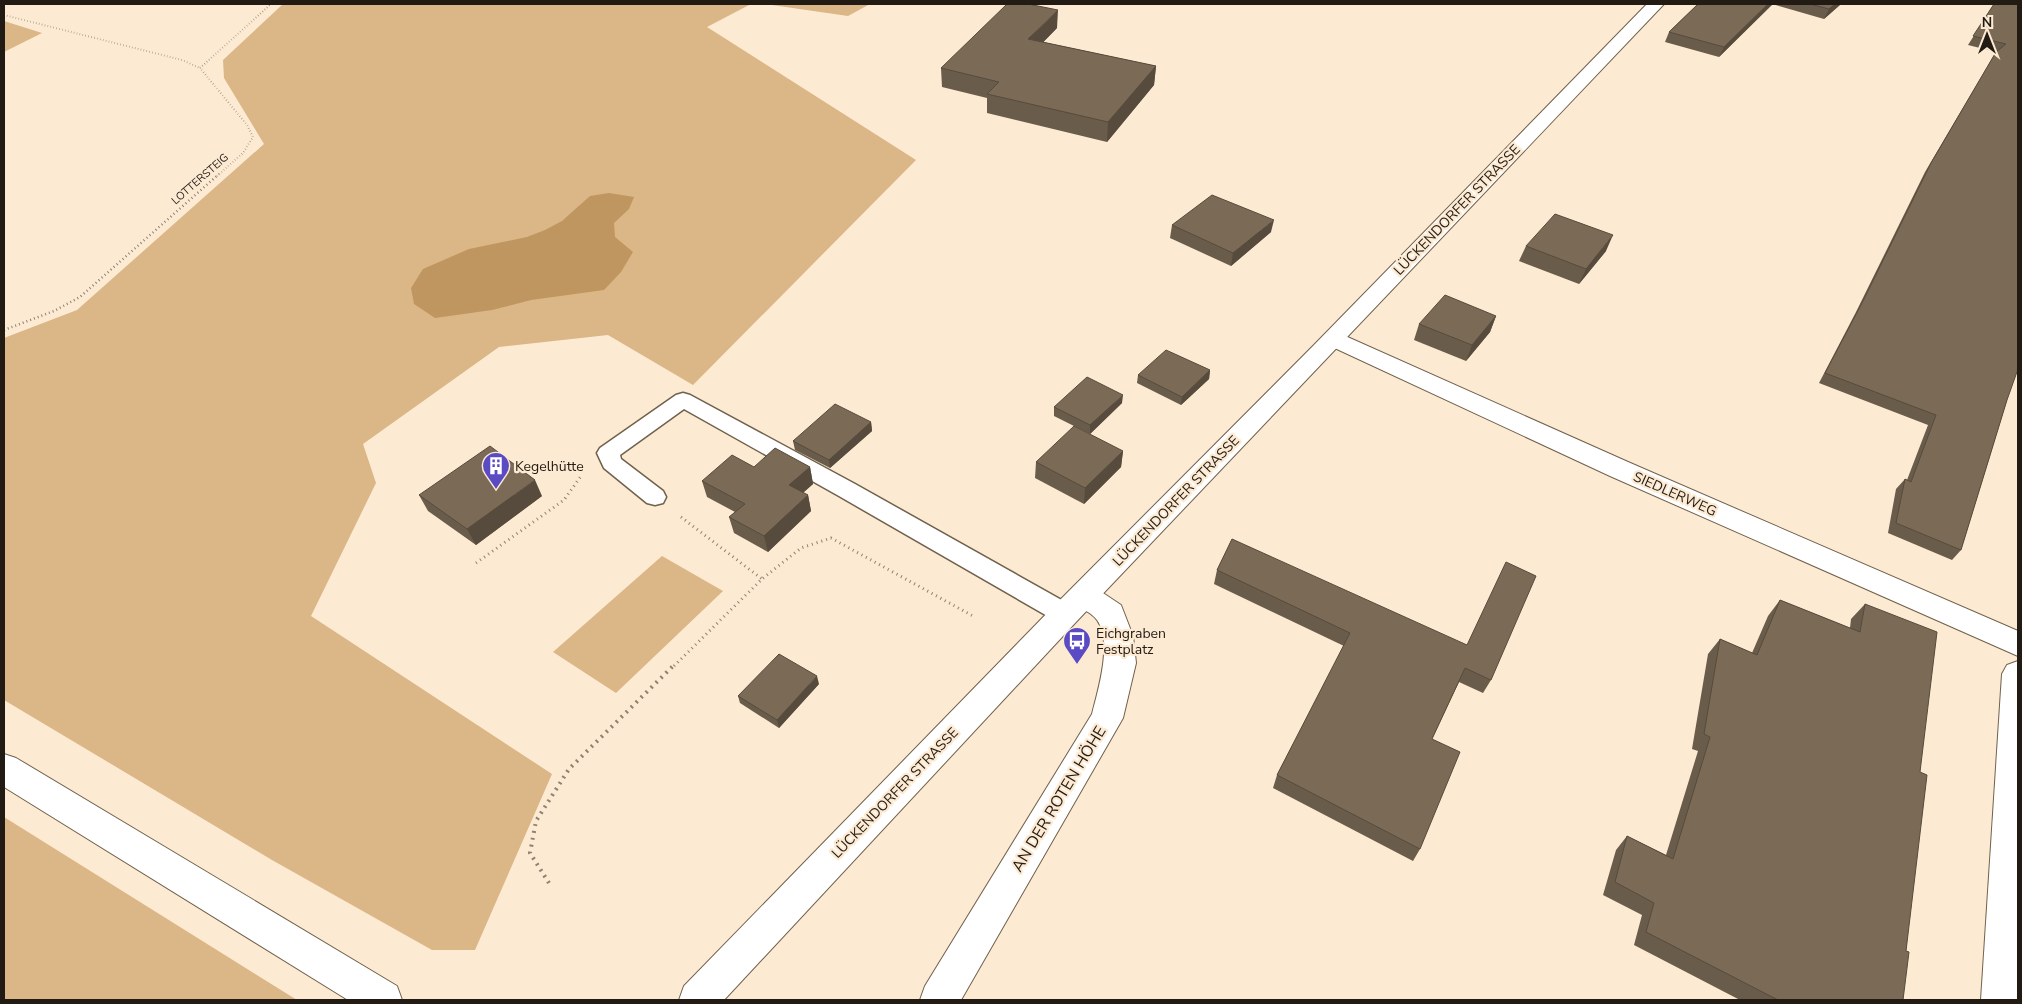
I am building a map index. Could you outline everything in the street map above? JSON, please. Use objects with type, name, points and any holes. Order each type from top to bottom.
[{"type":"main road","name":"LÜCKENDORFER STRASSE","points":[[698,1000],[1075,605],[1656,4]]},
{"type":"main road","name":"SIEDLERWEG","points":[[1334,339],[1619,469],[2018,644]]},
{"type":"main road","name":"AN DER ROTEN HÖHE","points":[[939,1000],[1107,718],[1120,662],[1118,636],[1110,613],[1075,605]]},
{"type":"main road","points":[[2000,1000],[2018,674]]},
{"type":"main road","points":[[4,769],[383,1000]]},
{"type":"lane","points":[[655,497],[612,463],[608,453],[683,400],[847,490],[1075,605]]},
{"type":"path","points":[[4,15],[182,60],[200,68],[271,4]]},
{"type":"path","name":"LOTTERSTEIG","points":[[4,330],[54,312],[80,297],[243,153],[253,137],[247,125],[200,68]]},
{"type":"path","points":[[476,563],[564,500],[577,479],[608,453]]},
{"type":"path","points":[[655,497],[762,579]]},
{"type":"path","points":[[549,883],[530,853],[536,821],[570,769],[762,579],[801,548],[831,538],[973,616]]},
{"type":"shaded area","points":[[283,4],[751,4],[707,27],[916,160],[693,385],[608,335],[499,347],[363,444],[376,483],[311,616],[552,774],[475,950],[432,950],[272,860],[4,700],[4,338],[77,310],[264,144],[224,78],[223,60]]},
{"type":"shaded area","points":[[765,4],[870,4],[848,16]]},
{"type":"shaded area","points":[[4,21],[42,33],[4,52]]},
{"type":"shaded area","points":[[609,193],[634,197],[629,209],[614,223],[615,237],[633,252],[621,272],[604,290],[531,300],[492,310],[435,318],[414,304],[411,288],[423,269],[469,249],[527,237],[545,230],[562,221],[590,196]]},
{"type":"shaded area","points":[[662,556],[723,591],[616,693],[553,652]]},
{"type":"shaded area","points":[[4,817],[297,1000],[4,1000]]},
{"type":"building","points":[[1007,4],[1028,4],[1058,10],[1028,39],[1156,66],[1108,122],[987,94],[999,82],[941,68]]},
{"type":"building","points":[[1698,4],[1768,4],[1724,47],[1669,32]]},
{"type":"building","points":[[1810,4],[1835,4],[1829,9]]},
{"type":"building","points":[[1994,4],[2018,4],[2018,369],[1961,550],[1896,523],[1905,479],[1911,482],[1936,415],[1825,373],[1931,163],[1996,52],[2006,44],[1973,36]]},
{"type":"building","points":[[1212,195],[1274,220],[1233,253],[1172,225]]},
{"type":"building","points":[[1555,214],[1613,235],[1586,269],[1526,246]]},
{"type":"building","points":[[1445,295],[1496,316],[1472,345],[1419,324]]},
{"type":"building","points":[[1166,350],[1210,370],[1182,397],[1138,375]]},
{"type":"building","points":[[1087,377],[1123,395],[1090,425],[1054,407]]},
{"type":"building","points":[[835,404],[871,422],[829,460],[793,441]]},
{"type":"building","points":[[1074,426],[1123,451],[1085,488],[1036,462]]},
{"type":"building","points":[[490,446],[535,480],[467,529],[419,495]]},
{"type":"building","points":[[775,448],[810,467],[789,485],[808,495],[764,536],[729,517],[745,504],[702,481],[732,455],[754,467]]},
{"type":"building","points":[[1232,539],[1467,645],[1506,562],[1536,576],[1491,680],[1465,668],[1432,739],[1460,752],[1420,849],[1277,775],[1350,633],[1217,570]]},
{"type":"building","points":[[1780,600],[1860,632],[1865,604],[1937,632],[1920,772],[1927,775],[1906,951],[1909,952],[1903,1000],[1778,1000],[1646,932],[1654,903],[1615,882],[1627,836],[1673,859],[1710,737],[1704,734],[1720,639],[1757,655]]},
{"type":"building","points":[[779,654],[817,676],[777,720],[738,696]]},
{"type":"place","name":"Kegelhütte","points":[[496,490]]},
{"type":"place","name":"Eichgraben Festplatz","points":[[1077,665]]}]
